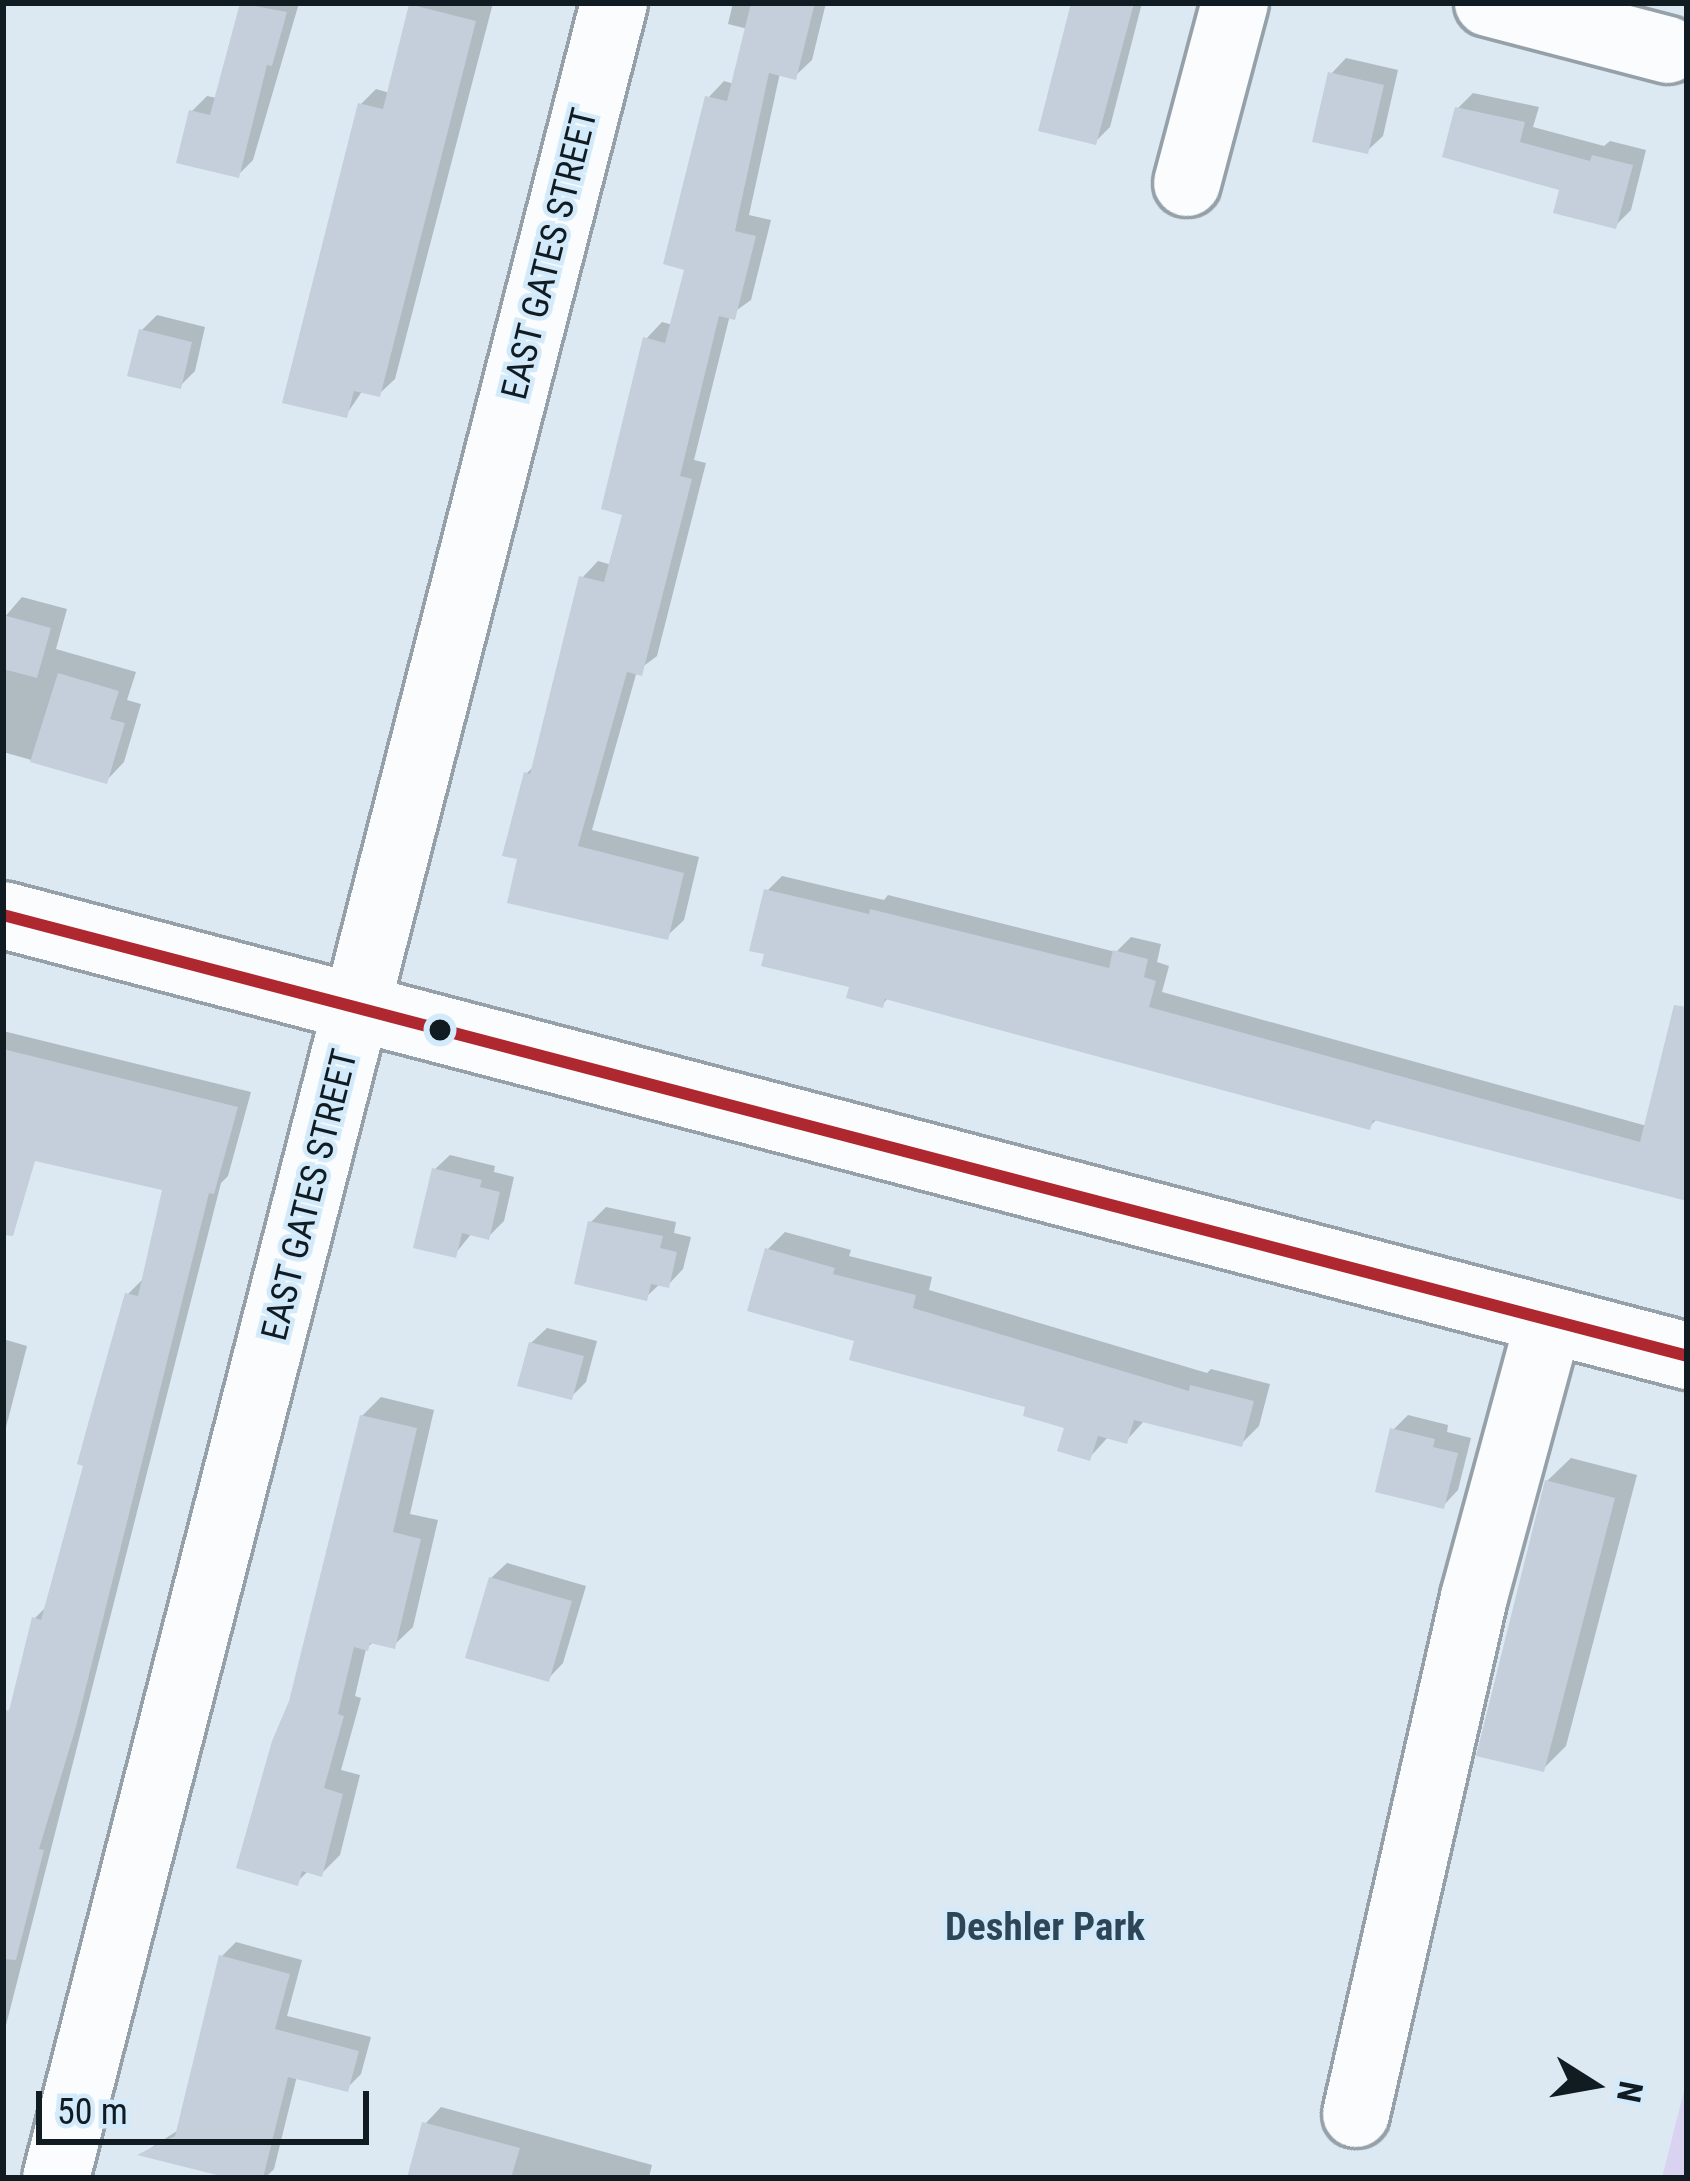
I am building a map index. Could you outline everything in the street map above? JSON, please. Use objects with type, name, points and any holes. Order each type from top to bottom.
[{"type":"street","name":"EAST GATES STREET","points":[[56,2178],[614,3]]},
{"type":"street","points":[[1187,183],[1235,3]]},
{"type":"street","points":[[1487,3],[1668,50]]},
{"type":"street","points":[[3,915],[1687,1356]]},
{"type":"street","points":[[1356,2114],[1464,1639],[1549,1320]]},
{"type":"shaded area","points":[[1687,2079],[1687,2178],[1662,2178]]},
{"type":"building","points":[[240,3],[287,12],[272,66],[267,65],[239,178],[176,163],[189,110],[210,115]]},
{"type":"building","points":[[751,3],[815,3],[796,80],[769,73],[735,231],[756,236],[735,320],[719,316],[680,476],[692,479],[642,676],[627,672],[578,846],[684,873],[668,940],[507,903],[517,859],[502,856],[524,772],[530,774],[579,576],[604,582],[622,515],[601,509],[643,337],[665,343],[684,270],[663,264],[705,96],[727,101]]},
{"type":"building","points":[[1071,3],[1134,3],[1096,145],[1038,131]]},
{"type":"building","points":[[409,4],[476,21],[380,397],[354,391],[347,418],[282,403],[358,103],[383,109]]},
{"type":"building","points":[[1328,72],[1384,85],[1368,154],[1312,142]]},
{"type":"building","points":[[1455,107],[1525,122],[1520,142],[1590,161],[1592,155],[1633,165],[1616,229],[1553,213],[1559,190],[1442,157]]},
{"type":"building","points":[[139,329],[192,342],[181,389],[127,376]]},
{"type":"building","points":[[3,615],[51,628],[37,678],[3,669]]},
{"type":"building","points":[[58,673],[119,691],[110,719],[125,723],[107,784],[30,762]]},
{"type":"building","points":[[764,889],[869,914],[870,909],[1109,968],[1113,950],[1148,959],[1144,977],[1156,981],[1149,1007],[1640,1142],[1674,1005],[1687,1007],[1687,1201],[1373,1120],[1370,1130],[885,999],[883,1008],[846,998],[849,987],[761,966],[764,954],[749,951]]},
{"type":"building","points":[[3,1049],[238,1107],[214,1194],[209,1193],[76,1727],[39,1849],[44,1850],[16,1960],[3,1959],[3,1709],[9,1711],[32,1617],[41,1620],[83,1466],[77,1464],[94,1402],[125,1293],[138,1296],[162,1190],[35,1161],[13,1236],[3,1235]]},
{"type":"building","points":[[432,1168],[482,1180],[480,1187],[500,1192],[489,1240],[462,1233],[456,1258],[413,1248]]},
{"type":"building","points":[[588,1221],[663,1236],[660,1248],[677,1252],[669,1288],[651,1284],[647,1301],[574,1284]]},
{"type":"building","points":[[765,1248],[835,1268],[833,1274],[916,1295],[913,1308],[1189,1391],[1190,1385],[1254,1401],[1242,1447],[1134,1420],[1127,1444],[1098,1436],[1090,1461],[1057,1451],[1064,1428],[1023,1416],[1025,1407],[849,1360],[854,1341],[747,1311]]},
{"type":"building","points":[[529,1342],[584,1356],[572,1400],[517,1386]]},
{"type":"building","points":[[360,1415],[417,1428],[393,1532],[421,1539],[395,1649],[370,1643],[368,1651],[354,1647],[338,1714],[344,1716],[324,1788],[343,1794],[322,1877],[302,1871],[298,1886],[236,1868],[272,1741],[289,1701]]},
{"type":"building","points":[[1390,1428],[1435,1439],[1433,1447],[1458,1453],[1444,1509],[1375,1492]]},
{"type":"building","points":[[1545,1480],[1615,1498],[1544,1772],[1476,1756]]},
{"type":"building","points":[[489,1577],[572,1601],[549,1682],[465,1658]]},
{"type":"building","points":[[219,1955],[290,1974],[275,2029],[359,2051],[348,2092],[288,2077],[263,2178],[229,2178],[137,2155],[175,2136]]},
{"type":"building","points":[[422,2122],[520,2148],[511,2178],[407,2178]]},
{"type":"transit line","points":[[3,915],[1687,1356]]},
{"type":"district","name":"Deshler Park","points":[[1045,1927]]}]
